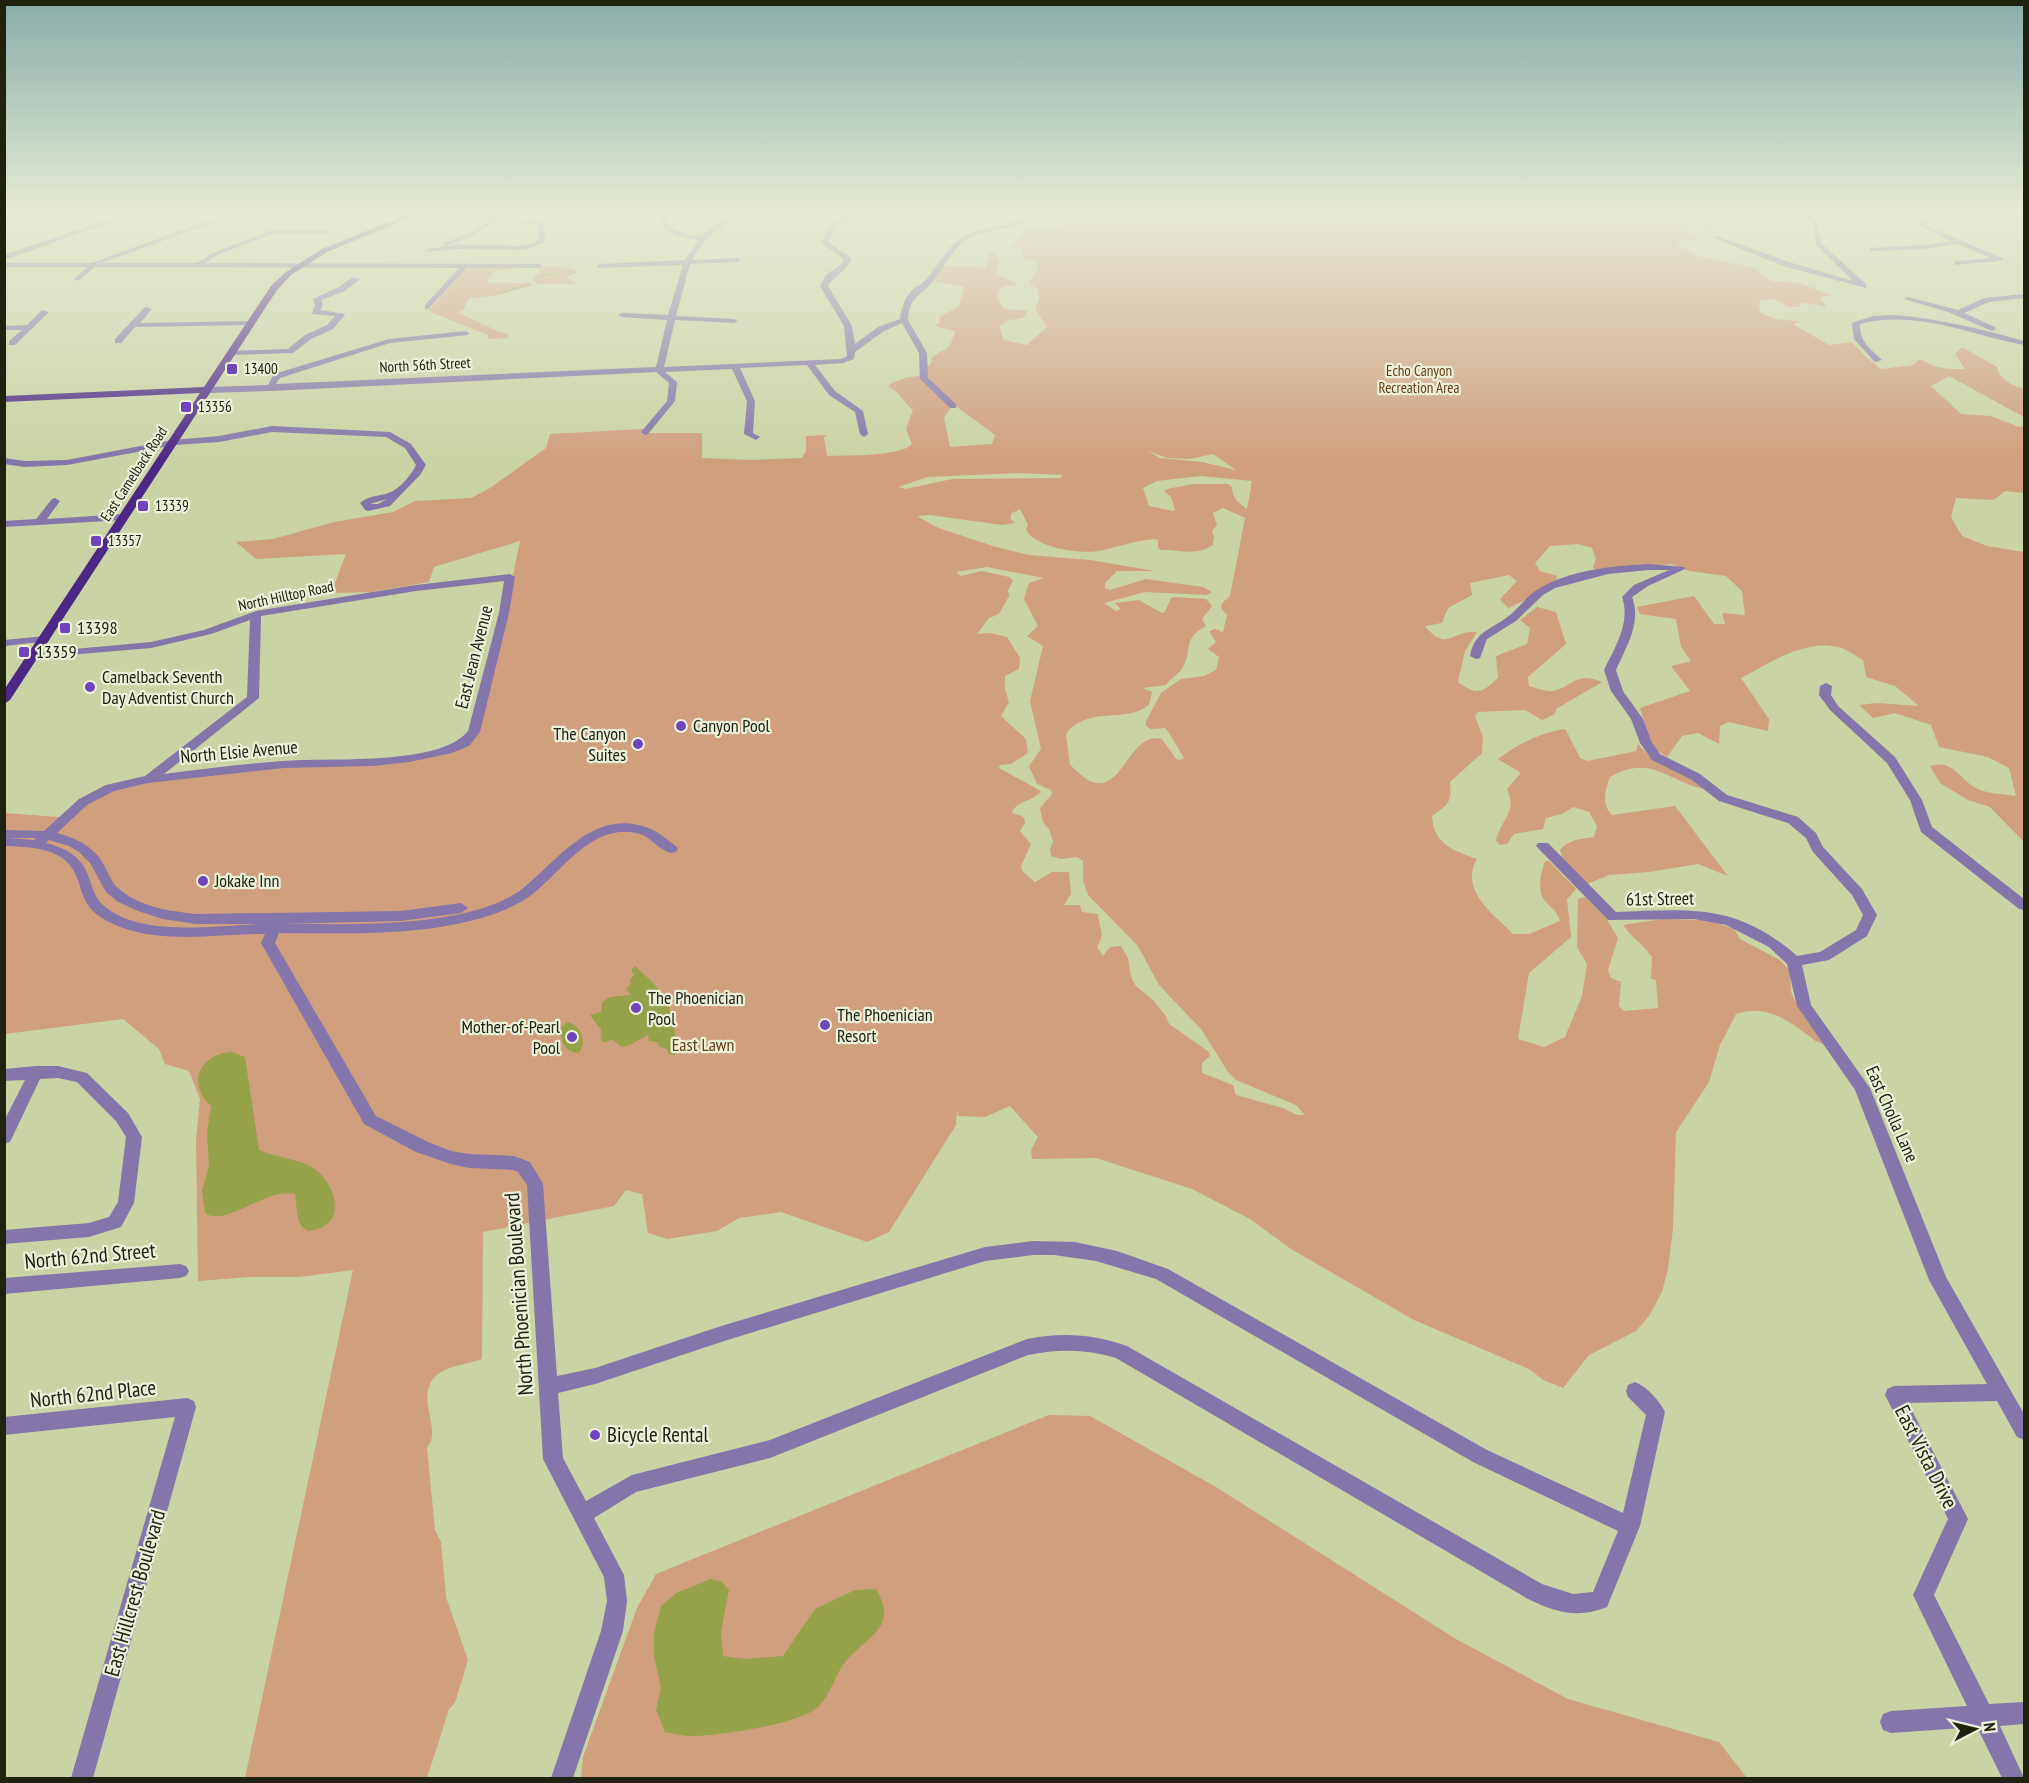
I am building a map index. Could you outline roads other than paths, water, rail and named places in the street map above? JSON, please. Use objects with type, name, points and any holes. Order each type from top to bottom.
[{"type":"main road","name":"East Camelback Road","points":[[4,700],[270,293]]},
{"type":"main road","name":"North 56th Street","points":[[4,399],[207,390]]},
{"type":"street","points":[[231,353],[290,351],[308,337],[326,330],[340,314],[315,312],[319,305],[317,299],[331,293]]},
{"type":"street","points":[[428,307],[440,293]]},
{"type":"street","points":[[645,432],[671,401],[673,382],[661,373],[660,369],[676,293]]},
{"type":"street","points":[[829,293],[845,315],[851,351],[881,329],[904,320]]},
{"type":"street","points":[[914,293],[904,314],[904,320],[923,353],[921,370],[924,379],[953,406]]},
{"type":"street","points":[[1958,313],[1988,300],[2025,296]]},
{"type":"street","points":[[1908,299],[1958,313],[2022,342]]},
{"type":"street","points":[[118,341],[148,309]]},
{"type":"street","points":[[12,343],[45,312]]},
{"type":"street","points":[[622,315],[734,321]]},
{"type":"street","points":[[1878,360],[1859,344],[1855,329],[1856,323],[1879,318],[1906,318],[2022,342]]},
{"type":"street","points":[[135,325],[250,323]]},
{"type":"street","points":[[4,328],[27,327]]},
{"type":"street","points":[[270,388],[277,376],[372,345],[410,337],[465,333]]},
{"type":"street","name":"North 56th Street","points":[[207,390],[810,363],[846,360],[850,357],[851,351]]},
{"type":"street","points":[[810,363],[835,395],[856,408],[864,418],[864,434]]},
{"type":"street","points":[[735,366],[751,401],[748,434],[756,437]]},
{"type":"street","points":[[4,461],[34,466],[59,464],[125,450],[219,439],[272,429],[387,434],[397,437],[416,454],[421,465],[417,473],[395,494]]},
{"type":"street","points":[[39,522],[55,501]]},
{"type":"street","points":[[4,524],[124,517]]},
{"type":"street","points":[[1476,656],[1477,645],[1481,637],[1515,617],[1540,592],[1555,585],[1617,569],[1653,566],[1680,569],[1630,592],[1627,597],[1631,610],[1630,616],[1624,638],[1610,670],[1617,691],[1637,719],[1646,743],[1656,757],[1696,777],[1723,798],[1793,820],[1811,836],[1818,849],[1857,892],[1870,915],[1862,933],[1824,956],[1794,962]]},
{"type":"street","name":"North Hilltop Road","points":[[34,655],[151,645],[207,632],[256,614],[331,600],[372,597],[416,588],[510,577]]},
{"type":"street","name":"East Jean Avenue","points":[[465,743],[474,732],[504,613],[510,577]]},
{"type":"street","points":[[148,779],[253,698],[256,614]]},
{"type":"street","points":[[4,643],[45,639]]},
{"type":"street","points":[[1826,687],[1825,695],[1834,708],[1878,748],[1898,770],[1916,800],[1926,828],[2025,906]]},
{"type":"street","name":"North Elsie Avenue","points":[[41,840],[83,801],[110,788],[148,779],[284,764],[373,762],[428,754],[465,743]]},
{"type":"street","points":[[4,834],[77,844],[93,857],[112,891],[148,910],[172,917],[274,924],[398,926],[444,921],[508,903],[535,887],[561,858],[587,838],[625,827],[641,830],[671,849],[670,839],[651,825],[636,822],[607,823],[578,834],[555,853],[528,881],[489,901],[439,912],[401,916],[274,924],[185,931],[137,927],[104,914],[88,895],[76,865],[62,853],[41,840],[4,842]]},
{"type":"street","name":"61st Street","points":[[1543,846],[1613,918],[1694,914],[1730,921],[1774,944],[1794,962]]},
{"type":"street","name":"North Phoenician Boulevard","points":[[274,924],[268,943],[370,1120],[422,1147],[451,1157],[469,1161],[514,1162],[524,1167],[535,1184],[553,1459],[614,1575],[617,1601],[612,1631],[562,1779]]},
{"type":"street","name":"East Cholla Lane","points":[[1794,962],[1804,1006],[1862,1088],[1938,1280],[2025,1431]]},
{"type":"street","points":[[4,1138],[36,1072]]},
{"type":"street","points":[[4,1075],[58,1072],[82,1077],[122,1117],[134,1137],[126,1203],[115,1222],[89,1230],[4,1237]]},
{"type":"street","points":[[549,1386],[595,1376],[718,1335],[986,1254],[1029,1247],[1054,1246],[1122,1259],[1162,1274],[1480,1456],[1630,1526]]},
{"type":"street","name":"North 62nd Street","points":[[4,1286],[180,1271]]},
{"type":"street","points":[[582,1514],[632,1484],[770,1449],[1027,1347],[1075,1341],[1102,1345],[1121,1352],[1498,1571],[1559,1603],[1584,1606],[1599,1600],[1630,1526],[1656,1412],[1635,1391]]},
{"type":"street","name":"East Vista Drive","points":[[2002,1392],[1894,1395],[1958,1519],[1923,1595],[2013,1779]]},
{"type":"street","name":"North 62nd Place","points":[[4,1426],[187,1407]]},
{"type":"street","name":"East Hillcrest Boulevard","points":[[82,1779],[187,1407]]},
{"type":"street","points":[[1891,1722],[2025,1713]]},
{"type":"place","name":"13400","points":[[232,369]]},
{"type":"place","name":"13356","points":[[186,407]]},
{"type":"place","name":"13339","points":[[143,506]]},
{"type":"place","name":"13357","points":[[96,541]]},
{"type":"place","name":"13398","points":[[65,628]]},
{"type":"place","name":"13359","points":[[24,652]]},
{"type":"place","name":"Camelback Seventh Day Adventist Church","points":[[90,687]]},
{"type":"place","name":"Canyon Pool","points":[[681,726]]},
{"type":"place","name":"The Canyon Suites","points":[[638,744]]},
{"type":"place","name":"Jokake Inn","points":[[203,881]]},
{"type":"place","name":"The Phoenician Pool","points":[[636,1008]]},
{"type":"place","name":"The Phoenician Resort","points":[[825,1025]]},
{"type":"place","name":"Mother-of-Pearl Pool","points":[[572,1037]]},
{"type":"place","name":"Bicycle Rental","points":[[595,1435]]},
{"type":"park label","name":"Echo Canyon Recreation Area","points":[[1419,380]]},
{"type":"park label","name":"East Lawn","points":[[703,1045]]}]
